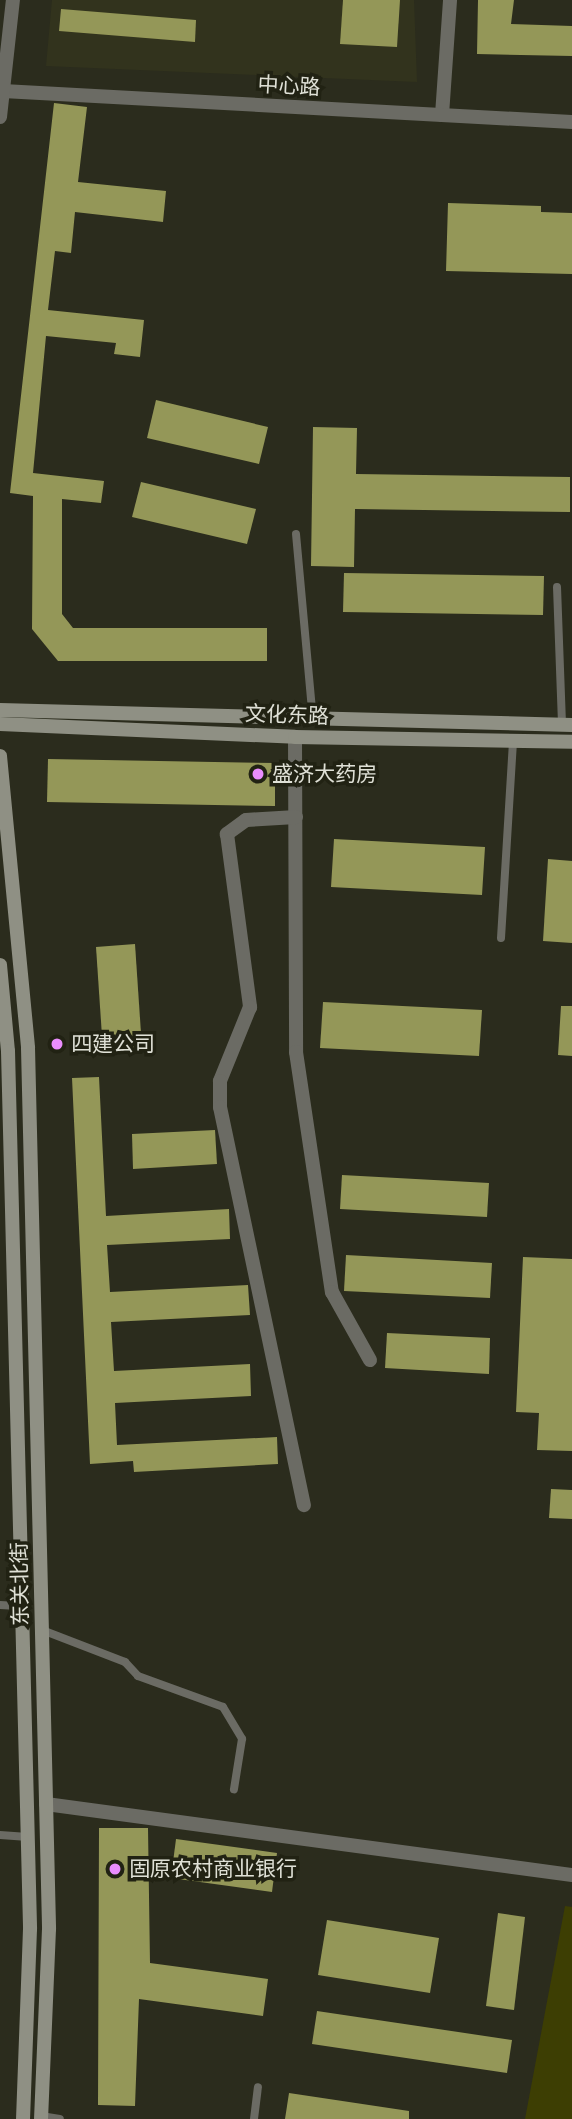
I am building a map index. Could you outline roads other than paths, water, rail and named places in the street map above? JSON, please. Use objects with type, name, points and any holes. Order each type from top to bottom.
[{"type":"main road","name":"文化东路","points":[[0,710],[567,725]]},
{"type":"main road","name":"文化东路","points":[[0,724],[295,737],[572,742]]},
{"type":"main road","name":"东关北街","points":[[0,756],[28,1048],[49,1929],[41,2118]]},
{"type":"main road","name":"东关北街","points":[[0,965],[28,1837],[23,2119]]},
{"type":"street","points":[[0,117],[13,0]]},
{"type":"street","points":[[442,115],[450,0]]},
{"type":"street","name":"中心路","points":[[3,91],[572,122]]},
{"type":"street","points":[[295,737],[296,1052],[332,1292],[370,1360]]},
{"type":"street","points":[[296,817],[246,820],[227,834],[250,1007],[220,1081],[220,1107],[304,1505]]},
{"type":"street","points":[[46,1804],[572,1875]]},
{"type":"lane","points":[[296,534],[313,720]]},
{"type":"lane","points":[[557,587],[567,725]]},
{"type":"lane","points":[[501,938],[513,741]]},
{"type":"lane","points":[[0,1605],[22,1606]]},
{"type":"lane","points":[[42,1630],[125,1662],[138,1676],[223,1707],[242,1739],[234,1788]]},
{"type":"lane","points":[[0,1835],[28,1837]]},
{"type":"lane","points":[[254,2119],[258,2087]]},
{"type":"lane","points":[[41,2118],[60,2119]]},
{"type":"place","name":"盛济大药房","points":[[258,774]]},
{"type":"place","name":"四建公司","points":[[57,1044]]},
{"type":"place","name":"固原农村商业银行","points":[[115,1869]]}]
